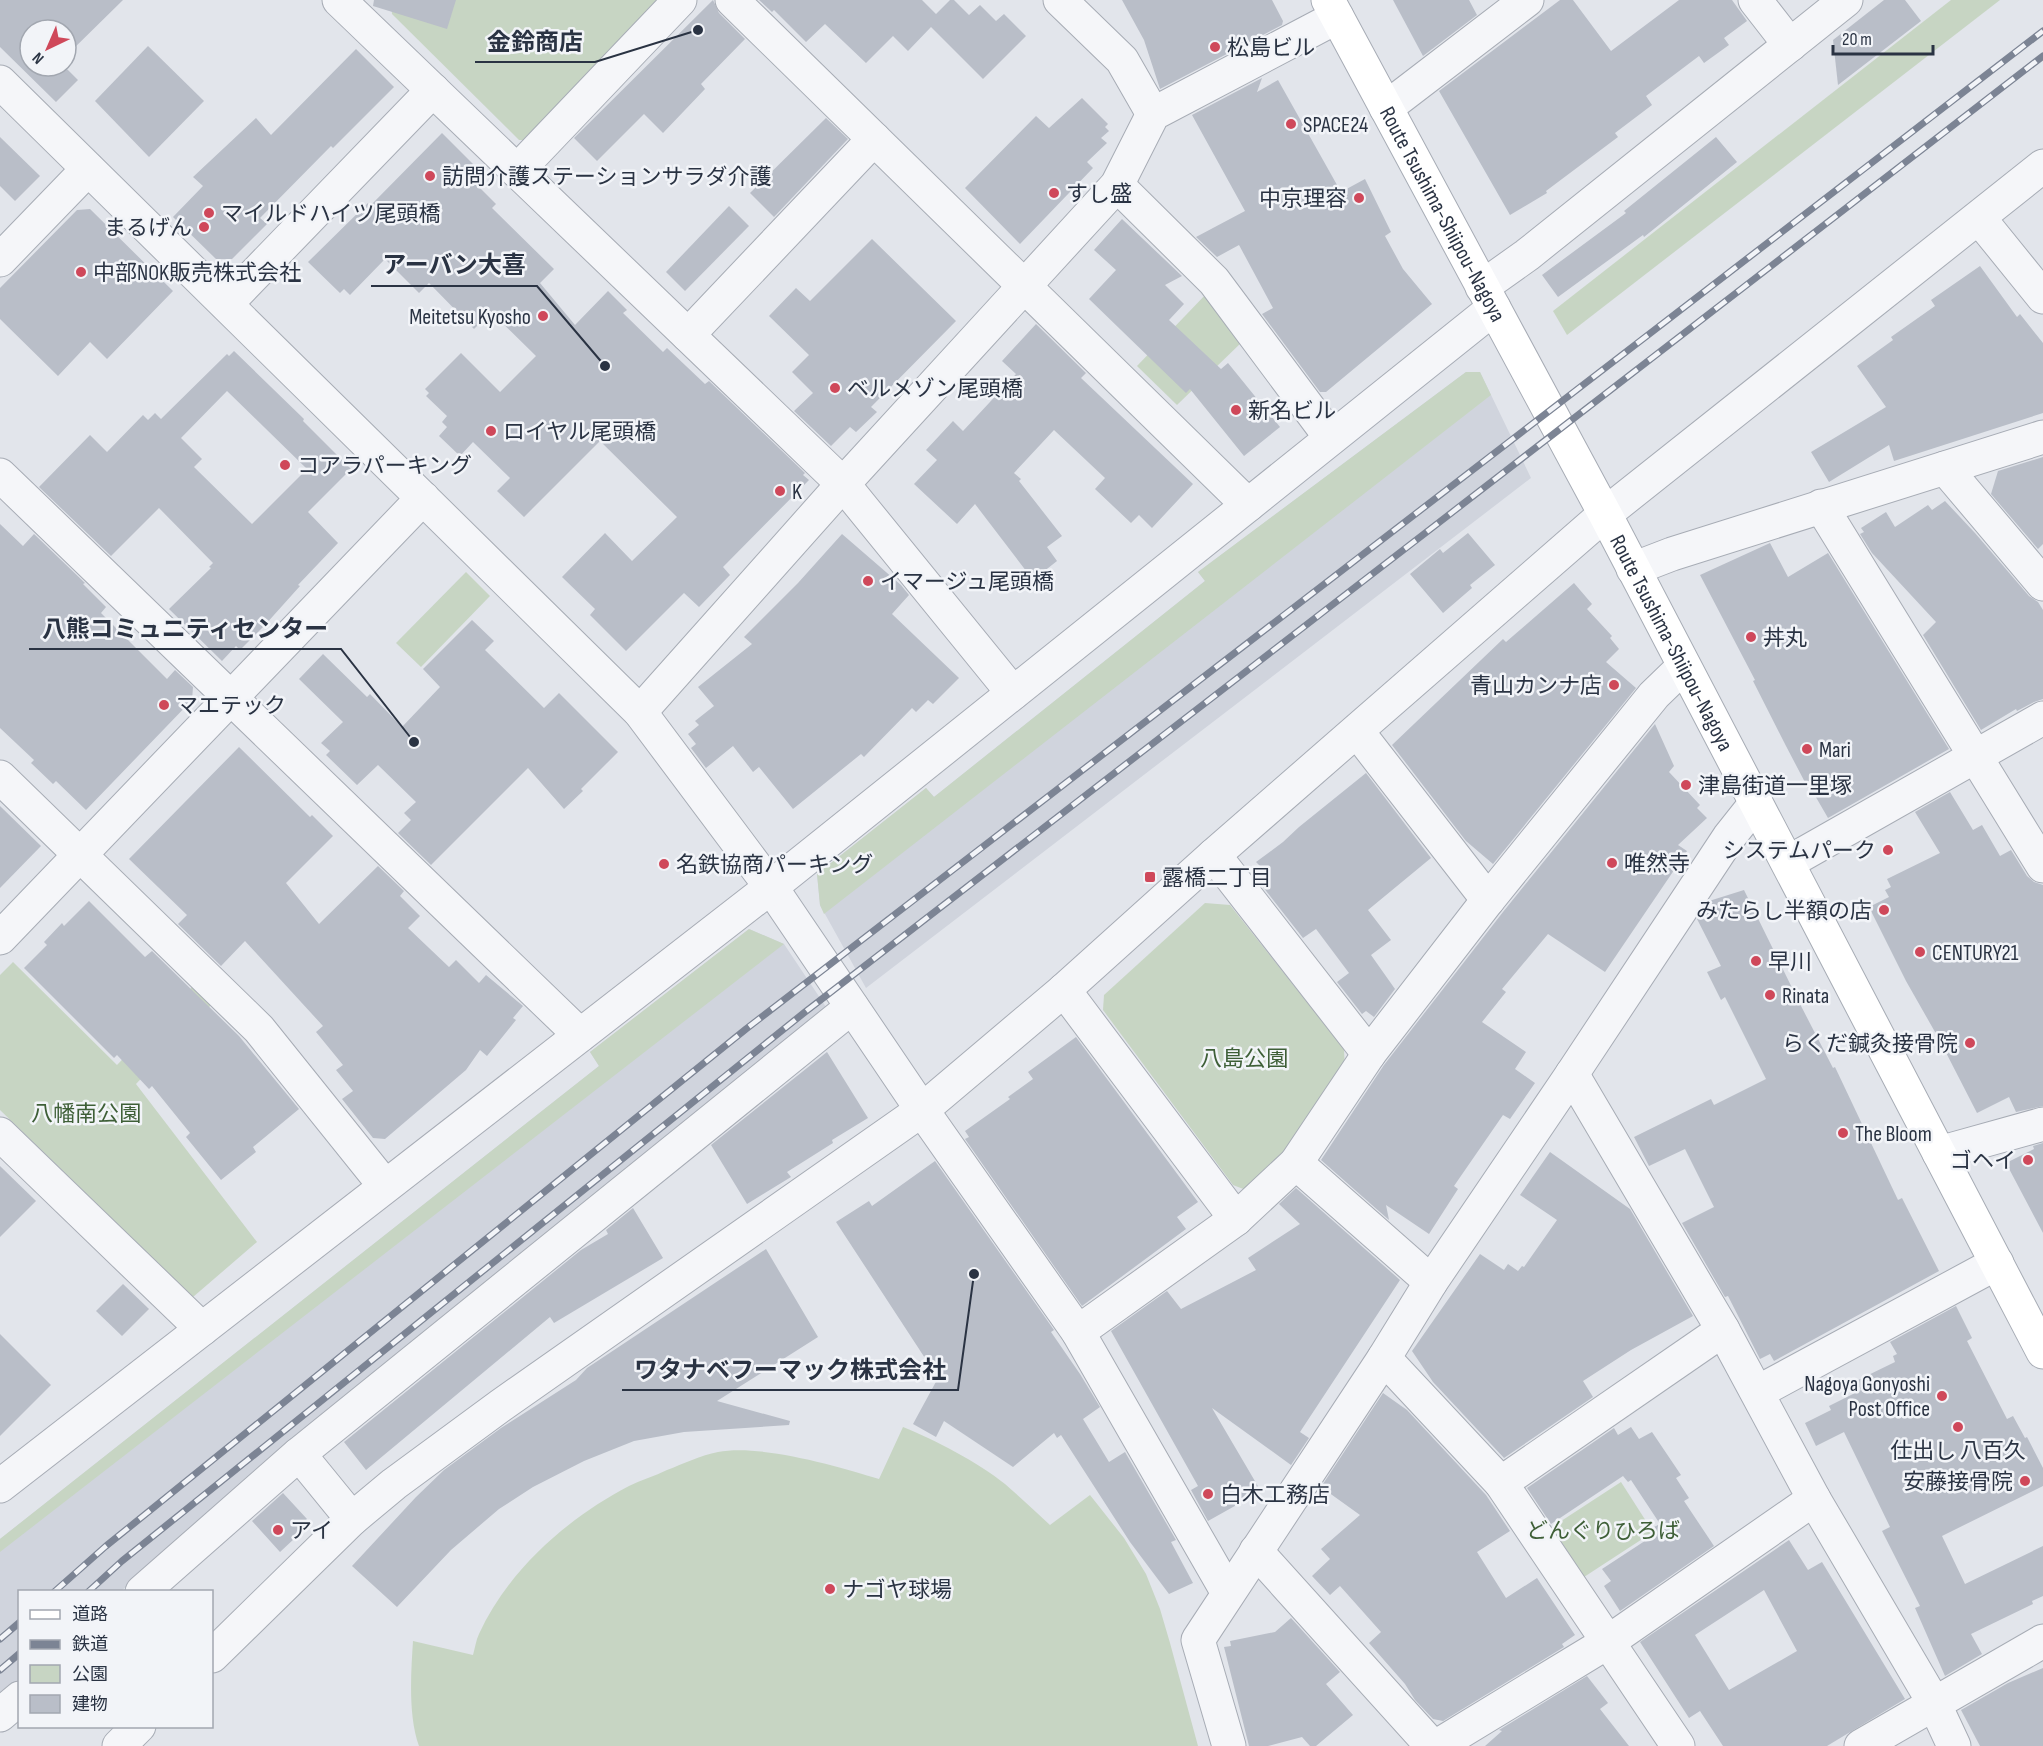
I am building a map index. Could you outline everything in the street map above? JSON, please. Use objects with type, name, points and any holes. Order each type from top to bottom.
[{"type":"main road","name":"Route Tsushima-Shiipou-Nagoya","points":[[1332,9],[1605,514],[1789,862],[2043,1352]]},
{"type":"street","points":[[517,171],[680,0]]},
{"type":"street","points":[[732,0],[1248,505]]},
{"type":"street","points":[[1060,0],[1122,60],[1153,114]]},
{"type":"street","points":[[1386,108],[1527,0]]},
{"type":"street","points":[[1755,0],[1790,45]]},
{"type":"street","points":[[3,1478],[202,1329],[771,886],[1248,505],[1331,438],[1488,298],[1527,255],[1846,0]]},
{"type":"street","points":[[356,6],[433,90],[843,484],[1012,693]]},
{"type":"street","points":[[640,712],[843,484],[1117,185],[1153,114],[1332,9]]},
{"type":"street","points":[[0,82],[640,712],[771,886],[922,1110],[1078,1332],[1228,1593]]},
{"type":"street","points":[[226,304],[433,90]]},
{"type":"street","points":[[688,335],[874,139]]},
{"type":"street","points":[[213,1655],[352,1519],[394,1484],[500,1406],[922,1110],[1064,990],[1214,855],[1605,514],[2043,166]]},
{"type":"street","points":[[0,260],[88,169]]},
{"type":"street","points":[[1117,185],[1214,282],[1331,438]]},
{"type":"street","points":[[1979,218],[2043,297]]},
{"type":"street","points":[[1633,569],[1672,554],[1821,506],[2043,437]]},
{"type":"street","points":[[1945,468],[2043,584]]},
{"type":"street","points":[[0,475],[580,1035]]},
{"type":"street","points":[[0,938],[423,498]]},
{"type":"street","points":[[1821,506],[2043,866]]},
{"type":"street","points":[[1078,1332],[1236,1220],[1296,1163],[1369,1054],[1488,900],[1654,695],[1684,666]]},
{"type":"street","points":[[1789,862],[2043,718]]},
{"type":"street","points":[[1357,730],[1488,900]]},
{"type":"street","points":[[0,777],[259,1029],[385,1186]]},
{"type":"street","points":[[1229,1746],[1198,1640],[1384,1358],[1431,1282],[1729,837],[1756,803]]},
{"type":"street","points":[[1214,855],[1369,1054]]},
{"type":"street","points":[[1064,990],[1236,1220]]},
{"type":"street","points":[[144,1590],[299,1454],[852,1007]]},
{"type":"street","points":[[1572,1074],[1723,1330],[1814,1499],[1934,1703],[1954,1746]]},
{"type":"street","points":[[1939,1153],[2043,1124]]},
{"type":"street","points":[[0,1134],[202,1329]]},
{"type":"street","points":[[1296,1163],[1431,1282]]},
{"type":"street","points":[[1758,1392],[1997,1263]]},
{"type":"street","points":[[1501,1483],[1723,1330]]},
{"type":"street","points":[[1384,1358],[1501,1483],[1678,1746]]},
{"type":"street","points":[[299,1454],[352,1519]]},
{"type":"street","points":[[1437,1746],[1608,1642],[1814,1499]]},
{"type":"street","points":[[1256,1551],[1432,1746]]},
{"type":"street","points":[[1861,1746],[2043,1641]]},
{"type":"street","points":[[0,1715],[18,1700]]},
{"type":"street","points":[[119,1746],[137,1728]]},
{"type":"shaded area","points":[[1466,372],[1480,372],[1531,478],[866,988],[820,905],[817,874],[926,788],[934,797],[1205,581],[1198,572]]},
{"type":"shaded area","points":[[749,929],[784,944],[830,1013],[471,1298],[122,1590],[18,1590],[18,1682],[0,1699],[0,1539],[599,1066],[590,1052]]},
{"type":"green space","points":[[394,0],[660,0],[530,140],[519,140],[392,14],[391,3]]},
{"type":"green space","points":[[1951,0],[2000,0],[1567,335],[1553,311]]},
{"type":"green space","points":[[1209,291],[1245,339],[1177,405],[1137,366]]},
{"type":"green space","points":[[1466,372],[1480,372],[1491,395],[824,914],[820,905],[817,874],[926,788],[934,797],[1205,581],[1198,572]]},
{"type":"green space","points":[[466,572],[490,596],[421,667],[396,643]]},
{"type":"green space","name":"八島公園","points":[[1205,903],[1230,905],[1344,1049],[1345,1072],[1287,1156],[1251,1192],[1233,1185],[1103,1010],[1104,995]]},
{"type":"green space","points":[[749,929],[784,944],[0,1552],[0,1539],[599,1066],[590,1052]]},
{"type":"green space","name":"八幡南公園","points":[[13,962],[117,1065],[193,986],[212,1004],[136,1084],[257,1242],[193,1297],[0,1110],[0,975]]},
{"type":"green space","name":"ナゴヤ球場","points":[[903,1427],[942,1445],[982,1468],[1005,1484],[1050,1525],[1090,1495],[1124,1538],[1146,1574],[1160,1609],[1198,1746],[419,1746],[412,1708],[413,1641],[473,1655],[479,1634],[507,1588],[542,1548],[584,1513],[634,1484],[705,1455],[718,1452],[736,1450],[777,1454],[879,1479]]},
{"type":"green space","name":"どんぐりひろば","points":[[1621,1482],[1653,1532],[1584,1577],[1552,1527]]},
{"type":"building","points":[[0,0],[123,0],[78,44],[78,18],[18,18],[18,65],[0,47]]},
{"type":"building","points":[[374,0],[456,0],[447,29],[373,6]]},
{"type":"building","points":[[713,0],[719,13],[745,39],[701,84],[705,89],[663,133],[644,114],[597,161],[574,138]]},
{"type":"building","points":[[759,0],[922,0],[936,14],[950,0],[954,0],[969,15],[980,5],[996,21],[1004,14],[1026,36],[983,79],[931,27],[908,51],[893,36],[866,63],[825,24],[806,42],[774,10],[772,12]]},
{"type":"building","points":[[1122,0],[1272,0],[1283,21],[1282,25],[1160,89],[1144,40]]},
{"type":"building","points":[[1393,0],[1469,0],[1477,15],[1423,56]]},
{"type":"building","points":[[1560,0],[1573,0],[1611,51],[1679,0],[1732,0],[1747,21],[1724,38],[1729,45],[1704,63],[1699,56],[1646,96],[1652,105],[1615,133],[1618,137],[1546,191],[1547,193],[1510,215],[1439,91]]},
{"type":"building","points":[[1884,0],[1905,0],[1921,21],[1838,85],[1833,40]]},
{"type":"building","points":[[148,46],[204,101],[149,157],[95,101]]},
{"type":"building","points":[[356,49],[394,87],[333,148],[331,146],[260,218],[267,224],[232,259],[216,259],[173,217],[203,186],[193,177],[256,118],[271,135]]},
{"type":"building","points":[[32,78],[76,78],[78,80],[56,102]]},
{"type":"building","points":[[1262,78],[1257,92],[1278,80],[1341,192],[1365,179],[1391,232],[1385,236],[1403,269],[1432,304],[1326,392],[1320,392],[1262,314],[1273,308],[1239,245],[1217,257],[1196,237],[1245,211],[1192,115]]},
{"type":"building","points":[[1082,98],[1108,124],[1105,127],[1109,131],[1101,138],[1107,143],[1087,162],[1093,168],[1020,244],[965,188],[1036,116],[1049,128]]},
{"type":"building","points":[[826,118],[848,139],[774,217],[750,193]]},
{"type":"building","points":[[442,133],[473,164],[465,173],[496,204],[492,208],[554,269],[540,283],[575,325],[608,291],[627,310],[623,313],[663,352],[667,348],[705,384],[709,381],[805,473],[803,475],[809,480],[723,567],[730,575],[699,607],[684,593],[626,651],[590,615],[595,609],[562,577],[605,533],[632,561],[677,517],[600,441],[524,517],[497,491],[510,478],[473,442],[460,456],[439,436],[447,427],[442,422],[447,416],[426,396],[429,393],[425,389],[461,353],[500,392],[536,356],[491,312],[474,329],[429,283],[419,293],[385,259],[350,295],[344,289],[340,293],[308,262],[368,203],[370,206]]},
{"type":"building","points":[[0,137],[40,176],[15,201],[0,186]]},
{"type":"building","points":[[1716,137],[1737,162],[1644,237],[1643,235],[1558,297],[1542,275],[1626,213],[1624,211]]},
{"type":"building","points":[[729,206],[749,226],[685,291],[666,272]]},
{"type":"building","points":[[90,209],[173,291],[107,359],[90,342],[58,376],[0,319],[0,288],[77,210]]},
{"type":"building","points":[[1122,219],[1182,276],[1165,285],[1184,304],[1169,320],[1221,369],[1228,363],[1280,427],[1244,456],[1190,389],[1186,393],[1089,299],[1116,270],[1094,250]]},
{"type":"building","points":[[872,239],[956,321],[871,407],[877,412],[856,432],[850,427],[831,446],[794,411],[813,393],[792,372],[809,355],[769,316],[796,288],[810,301]]},
{"type":"building","points":[[1980,266],[2017,317],[2020,314],[2043,343],[2043,413],[1894,461],[1889,445],[1829,482],[1811,452],[1886,407],[1857,366],[1893,340],[1891,337],[1935,306],[1931,300]]},
{"type":"building","points":[[1036,324],[1086,373],[1081,378],[1193,484],[1152,528],[1139,515],[1131,523],[1095,489],[1105,478],[1054,430],[1014,473],[1021,479],[1019,481],[1062,536],[1047,547],[1057,561],[1033,580],[975,504],[957,524],[914,484],[937,460],[926,450],[953,421],[963,431],[1016,374],[1002,361]]},
{"type":"building","points":[[234,351],[304,419],[303,421],[351,469],[308,512],[338,543],[298,585],[300,586],[265,625],[240,650],[236,646],[222,661],[169,609],[211,568],[209,567],[213,563],[159,508],[111,556],[39,487],[90,435],[107,452],[143,415],[148,420],[155,413],[161,419],[227,354],[229,356]],"holes":[[[227,391],[307,469],[252,524],[194,467],[202,459],[181,438]]]},
{"type":"building","points":[[2043,457],[2043,544],[2038,549],[1991,494],[1998,471]]},
{"type":"building","points":[[1945,501],[2043,610],[2043,699],[2017,711],[2016,709],[1981,730],[1923,635],[1936,622],[1872,553],[1860,534],[1864,532],[1861,528],[1886,512],[1895,527],[1928,505],[1932,510]]},
{"type":"building","points":[[0,524],[23,546],[34,534],[85,583],[83,584],[106,607],[101,613],[167,679],[175,670],[193,687],[192,700],[86,810],[56,781],[53,784],[31,763],[34,760],[0,728]]},
{"type":"building","points":[[1468,533],[1495,565],[1470,585],[1472,588],[1443,613],[1410,574],[1440,549],[1443,553]]},
{"type":"building","points":[[842,534],[901,585],[909,595],[892,614],[959,678],[933,704],[928,700],[916,712],[912,708],[864,757],[861,754],[793,809],[759,767],[753,772],[733,746],[706,768],[691,748],[696,744],[688,734],[699,725],[695,721],[714,706],[698,687],[752,644],[744,637],[798,583]]},
{"type":"building","points":[[1770,543],[1788,577],[1828,553],[1949,749],[1828,818],[1810,787],[1808,788],[1700,575]]},
{"type":"building","points":[[1574,583],[1592,604],[1587,609],[1612,636],[1610,638],[1619,649],[1606,662],[1636,688],[1493,864],[1466,841],[1392,745],[1503,639],[1506,642]]},
{"type":"building","points":[[472,620],[494,641],[485,650],[544,708],[559,693],[618,752],[564,809],[528,768],[431,865],[398,833],[411,820],[404,813],[416,802],[378,765],[357,785],[326,755],[330,751],[321,743],[343,722],[299,679],[323,654],[367,697],[370,694],[402,727],[440,687],[423,669]]},
{"type":"building","points":[[1655,724],[1674,766],[1669,772],[1700,805],[1697,808],[1707,818],[1678,845],[1687,851],[1605,972],[1548,934],[1502,989],[1506,992],[1482,1022],[1526,1052],[1515,1069],[1535,1083],[1510,1119],[1503,1115],[1454,1186],[1458,1189],[1429,1234],[1386,1205],[1389,1220],[1321,1160],[1384,1065],[1503,912]]},
{"type":"building","points":[[239,747],[310,817],[312,815],[333,836],[286,883],[319,924],[378,866],[404,891],[400,896],[420,916],[408,928],[449,967],[456,960],[479,983],[486,975],[523,1006],[513,1018],[516,1020],[487,1056],[480,1050],[466,1070],[385,1139],[373,1138],[342,1099],[353,1091],[336,1070],[343,1065],[316,1032],[323,1026],[245,941],[221,966],[178,924],[187,915],[129,859]]},
{"type":"building","points":[[1366,773],[1431,858],[1368,910],[1391,940],[1371,955],[1395,989],[1374,1017],[1366,1011],[1362,1014],[1337,982],[1349,973],[1316,929],[1303,938],[1252,873],[1260,866],[1256,862]]},
{"type":"building","points":[[1950,792],[1973,830],[1982,825],[2000,856],[2011,850],[2027,876],[2043,885],[2043,1106],[2016,1112],[2009,1097],[1977,1113],[1869,907],[1889,897],[1885,890],[1891,887],[1887,879],[1940,853],[1915,812]]},
{"type":"building","points":[[0,806],[41,846],[0,888]]},
{"type":"building","points":[[1744,890],[1800,1004],[1833,1068],[1835,1067],[1898,1200],[1902,1198],[1939,1271],[1774,1361],[1770,1354],[1760,1359],[1728,1296],[1725,1297],[1682,1223],[1714,1207],[1685,1149],[1649,1166],[1634,1137],[1711,1099],[1714,1105],[1766,1079],[1725,997],[1721,1000],[1707,972],[1721,966],[1697,919],[1709,901]]},
{"type":"building","points":[[89,901],[145,957],[152,951],[239,1036],[299,1109],[253,1147],[256,1152],[221,1180],[186,1137],[190,1133],[152,1086],[149,1089],[117,1055],[114,1058],[24,968],[47,945],[44,942],[62,923],[64,926]]},
{"type":"building","points":[[1076,1037],[1198,1202],[1177,1217],[1186,1229],[1082,1306],[965,1139],[969,1137],[965,1131],[1010,1099],[1008,1097],[1033,1079],[1028,1072]]},
{"type":"building","points":[[827,1052],[868,1118],[787,1172],[791,1177],[747,1204],[711,1145]]},
{"type":"building","points":[[2043,1143],[2043,1233],[2006,1163],[2034,1149],[2033,1146]]},
{"type":"building","points":[[1550,1152],[1630,1209],[1693,1316],[1631,1350],[1583,1381],[1593,1397],[1504,1458],[1433,1382],[1412,1351],[1480,1254],[1504,1270],[1508,1264],[1518,1271],[1522,1266],[1524,1267],[1557,1220],[1520,1195]]},
{"type":"building","points":[[935,1161],[1054,1330],[1051,1332],[1100,1407],[1083,1419],[1109,1462],[1125,1452],[1176,1540],[1171,1542],[1193,1583],[1169,1594],[1130,1542],[1061,1435],[1057,1438],[1054,1433],[1013,1467],[944,1421],[936,1437],[913,1424],[938,1378],[836,1222],[869,1201],[872,1206]]},
{"type":"building","points":[[0,1166],[36,1201],[0,1237]]},
{"type":"building","points":[[1296,1188],[1400,1280],[1300,1432],[1309,1438],[1291,1465],[1212,1408],[1259,1488],[1256,1490],[1258,1493],[1208,1521],[1191,1490],[1198,1486],[1111,1331],[1167,1291],[1181,1309],[1256,1270],[1248,1258],[1300,1224],[1279,1204]]},
{"type":"building","points":[[633,1208],[663,1258],[554,1323],[550,1317],[366,1470],[344,1442],[581,1250],[608,1234],[606,1230]]},
{"type":"building","points":[[766,1249],[818,1337],[717,1401],[790,1421],[789,1425],[684,1432],[634,1441],[584,1461],[533,1487],[499,1509],[451,1550],[397,1607],[352,1566],[444,1470],[501,1428],[576,1380],[587,1368]]},
{"type":"building","points":[[123,1284],[149,1309],[122,1336],[96,1311]]},
{"type":"building","points":[[1956,1306],[1972,1338],[1967,1341],[2007,1419],[2013,1416],[2043,1468],[2043,1486],[1942,1536],[1965,1584],[2043,1546],[2043,1596],[2032,1601],[2033,1604],[1971,1634],[1982,1654],[1945,1676],[1915,1608],[1920,1606],[1882,1531],[1890,1527],[1844,1432],[1816,1446],[1805,1423],[1831,1410],[1829,1406],[1861,1390],[1856,1381],[1895,1362],[1893,1356],[1897,1354],[1890,1342]]},
{"type":"building","points":[[0,1334],[51,1385],[0,1436]]},
{"type":"building","points":[[1383,1393],[1407,1410],[1486,1495],[1510,1531],[1477,1552],[1506,1598],[1537,1578],[1575,1635],[1562,1644],[1564,1647],[1443,1721],[1433,1719],[1369,1643],[1381,1632],[1340,1586],[1330,1595],[1312,1576],[1330,1559],[1321,1549],[1360,1515],[1321,1487]]},
{"type":"building","points":[[1631,1427],[1639,1439],[1652,1432],[1681,1475],[1676,1478],[1689,1498],[1684,1501],[1714,1546],[1620,1611],[1604,1586],[1611,1581],[1602,1569],[1657,1533],[1654,1527],[1660,1524],[1631,1480],[1628,1482],[1623,1476],[1551,1524],[1527,1488],[1614,1428],[1618,1435]]},
{"type":"building","points":[[283,1493],[307,1519],[305,1521],[309,1525],[280,1552],[252,1521]]},
{"type":"building","points":[[1789,1540],[1808,1570],[1822,1562],[1905,1699],[1827,1746],[1723,1746],[1700,1711],[1689,1718],[1640,1642]],"holes":[[[1764,1590],[1797,1651],[1729,1690],[1695,1635]]]},
{"type":"building","points":[[1291,1618],[1340,1672],[1326,1684],[1353,1715],[1316,1746],[1310,1746],[1302,1737],[1268,1746],[1249,1746],[1224,1647],[1231,1646],[1230,1641],[1275,1632]]},
{"type":"building","points":[[2043,1668],[2043,1746],[1980,1746],[1961,1710],[2008,1683]]},
{"type":"building","points":[[1587,1676],[1608,1703],[1600,1709],[1629,1746],[1485,1746],[1502,1731],[1499,1730]]},
{"type":"railway","points":[[56,1590],[106,1546],[746,1029],[2043,31]]},
{"type":"railway","points":[[90,1590],[122,1561],[805,1012],[2043,56]]},
{"type":"railway","points":[[0,1639],[18,1624]]},
{"type":"railway","points":[[0,1670],[18,1655]]},
{"type":"place","name":"金鈴商店","points":[[698,30]]},
{"type":"place","name":"松島ビル","points":[[1215,47]]},
{"type":"place","name":"SPACE24","points":[[1291,124]]},
{"type":"place","name":"訪問介護ステーションサラダ介護","points":[[430,176]]},
{"type":"place","name":"すし盛","points":[[1054,193]]},
{"type":"place","name":"中京理容","points":[[1359,198]]},
{"type":"place","name":"マイルドハイツ尾頭橋","points":[[209,213]]},
{"type":"place","name":"まるげん","points":[[204,227]]},
{"type":"place","name":"中部NOK販売株式会社","points":[[81,272]]},
{"type":"place","name":"Meitetsu Kyosho","points":[[543,316]]},
{"type":"place","name":"アーバン大喜","points":[[605,366]]},
{"type":"place","name":"ベルメゾン尾頭橋","points":[[835,388]]},
{"type":"place","name":"新名ビル","points":[[1236,410]]},
{"type":"place","name":"ロイヤル尾頭橋","points":[[491,431]]},
{"type":"place","name":"コアラパーキング","points":[[285,465]]},
{"type":"place","name":"K","points":[[780,491]]},
{"type":"place","name":"イマージュ尾頭橋","points":[[868,581]]},
{"type":"place","name":"丼丸","points":[[1751,637]]},
{"type":"place","name":"青山カンナ店","points":[[1614,685]]},
{"type":"place","name":"マエテック","points":[[164,705]]},
{"type":"place","name":"八熊コミュニティセンター","points":[[414,742]]},
{"type":"place","name":"Mari","points":[[1807,749]]},
{"type":"place","name":"津島街道一里塚","points":[[1686,785]]},
{"type":"place","name":"システムパーク","points":[[1888,850]]},
{"type":"place","name":"唯然寺","points":[[1612,863]]},
{"type":"place","name":"名鉄協商パーキング","points":[[664,864]]},
{"type":"place","name":"露橋二丁目","points":[[1150,877]]},
{"type":"place","name":"みたらし半額の店","points":[[1884,910]]},
{"type":"place","name":"CENTURY21","points":[[1920,952]]},
{"type":"place","name":"早川","points":[[1756,961]]},
{"type":"place","name":"Rinata","points":[[1770,995]]},
{"type":"place","name":"らくだ鍼灸接骨院","points":[[1970,1043]]},
{"type":"place","name":"The Bloom","points":[[1843,1133]]},
{"type":"place","name":"ゴヘイ","points":[[2028,1160]]},
{"type":"place","name":"ワタナベフーマック株式会社","points":[[974,1274]]},
{"type":"place","name":"Nagoya Gonyoshi Post Office","points":[[1942,1396]]},
{"type":"place","name":"仕出し 八百久","points":[[1958,1427]]},
{"type":"place","name":"安藤接骨院","points":[[2025,1481]]},
{"type":"place","name":"白木工務店","points":[[1208,1494]]},
{"type":"place","name":"アイ","points":[[278,1530]]},
{"type":"place","name":"ナゴヤ球場","points":[[830,1589]]}]
